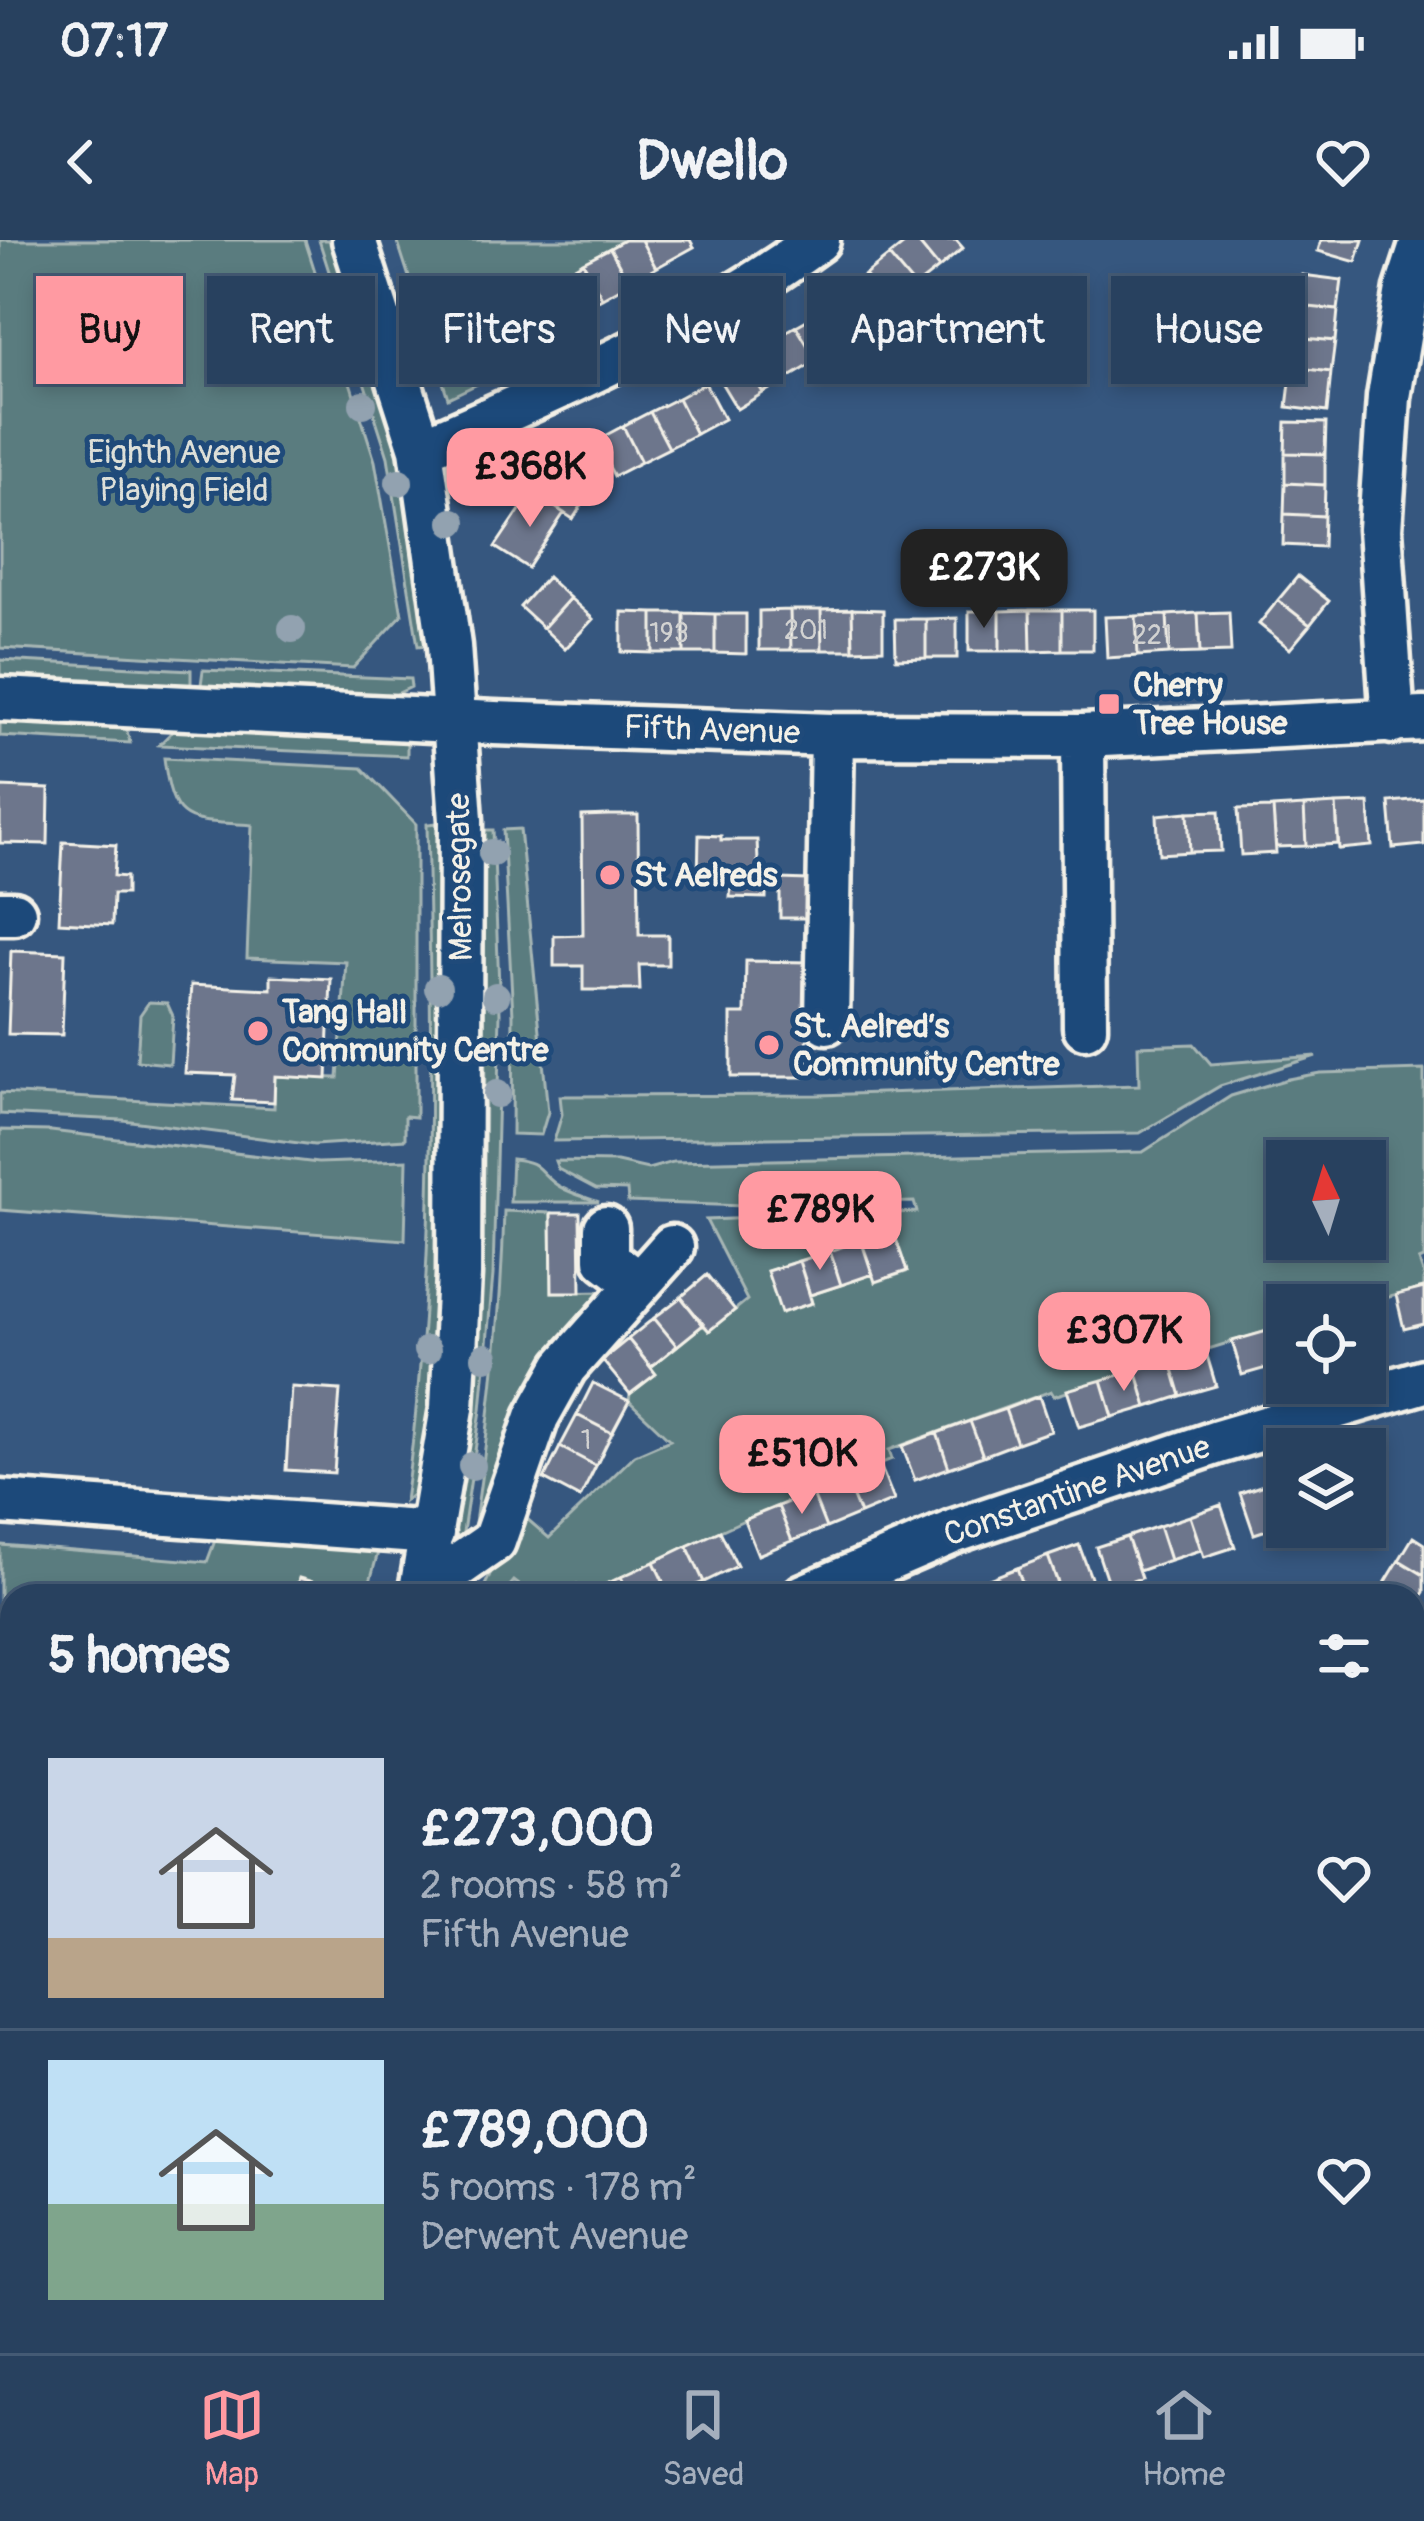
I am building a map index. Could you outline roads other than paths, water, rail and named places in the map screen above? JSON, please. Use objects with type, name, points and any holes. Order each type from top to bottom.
[{"type":"street","name":"Melrosegate","points":[[355,240],[421,449],[449,646],[461,820],[459,1275],[452,1408],[423,1584]]},
{"type":"street","points":[[421,449],[659,339],[773,273],[818,240]]},
{"type":"street","points":[[1408,720],[1380,529],[1389,398],[1407,289],[1424,240]]},
{"type":"street","name":"Fifth Avenue","points":[[0,699],[832,735],[1083,736],[1408,720]]},
{"type":"street","points":[[826,1022],[832,735]]},
{"type":"street","points":[[1083,736],[1085,1027]]},
{"type":"street","points":[[606,1228],[606,1258],[639,1284]]},
{"type":"street","points":[[435,1584],[494,1541],[537,1417],[565,1366],[672,1247]]},
{"type":"street","name":"Constantine Avenue","points":[[832,1584],[955,1531],[1218,1442],[1424,1382]]},
{"type":"street","points":[[0,1502],[432,1533]]},
{"type":"place","name":"Cherry Tree House","points":[[1109,704]]},
{"type":"place","name":"St Aelreds","points":[[610,875]]},
{"type":"place","name":"Tang Hall Community Centre","points":[[258,1031]]},
{"type":"place","name":"St. Aelred’s Community Centre","points":[[769,1045]]},
{"type":"park label","name":"Eighth Avenue Playing Field","points":[[184,471]]}]
